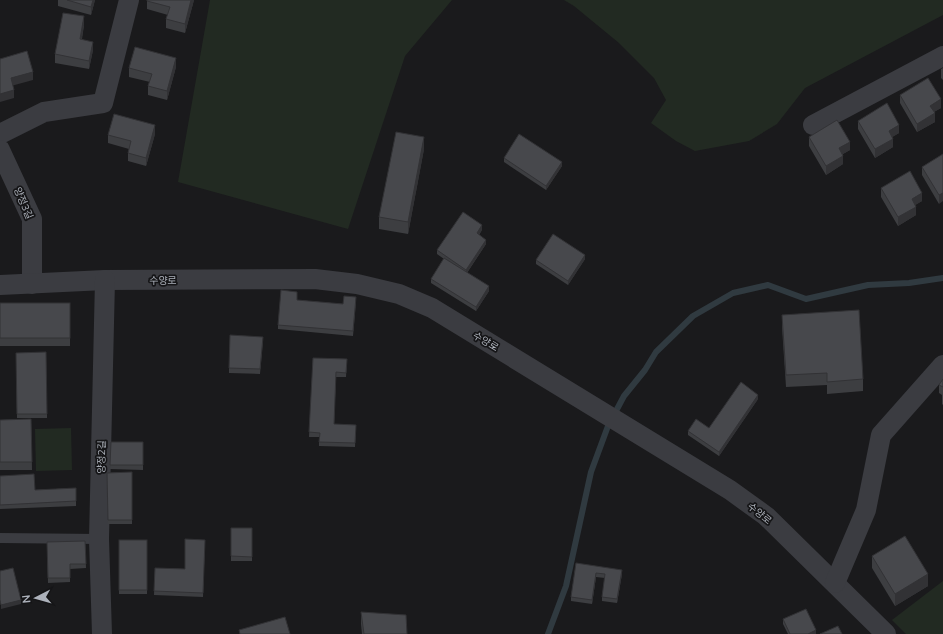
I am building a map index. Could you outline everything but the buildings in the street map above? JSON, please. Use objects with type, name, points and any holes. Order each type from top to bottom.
[{"type":"street","points":[[0,134],[44,112],[104,103],[129,0]]},
{"type":"street","points":[[813,125],[943,56]]},
{"type":"street","name":"양정3길","points":[[0,150],[32,219],[32,284]]},
{"type":"street","name":"수양로","points":[[0,286],[105,280],[315,279],[357,284],[399,294],[432,308],[730,490],[766,516],[886,634]]},
{"type":"street","name":"양정2길","points":[[102,634],[99,539],[105,280]]},
{"type":"street","points":[[835,583],[866,510],[881,435],[943,365]]},
{"type":"lane","points":[[0,538],[99,539]]},
{"type":"shaded area","points":[[210,0],[452,0],[405,56],[348,229],[178,182]]},
{"type":"shaded area","points":[[564,0],[943,0],[943,15],[805,88],[777,124],[749,141],[695,151],[676,141],[651,123],[666,100],[654,78],[619,43],[574,6]]},
{"type":"shaded area","points":[[71,428],[72,470],[36,471],[35,429]]},
{"type":"shaded area","points":[[943,581],[943,634],[906,634],[892,620]]},
{"type":"waterway","points":[[548,634],[566,586],[591,472],[608,426],[624,396],[645,370],[656,352],[693,316],[733,293],[768,285],[806,299],[868,285],[909,283],[943,278]]}]
